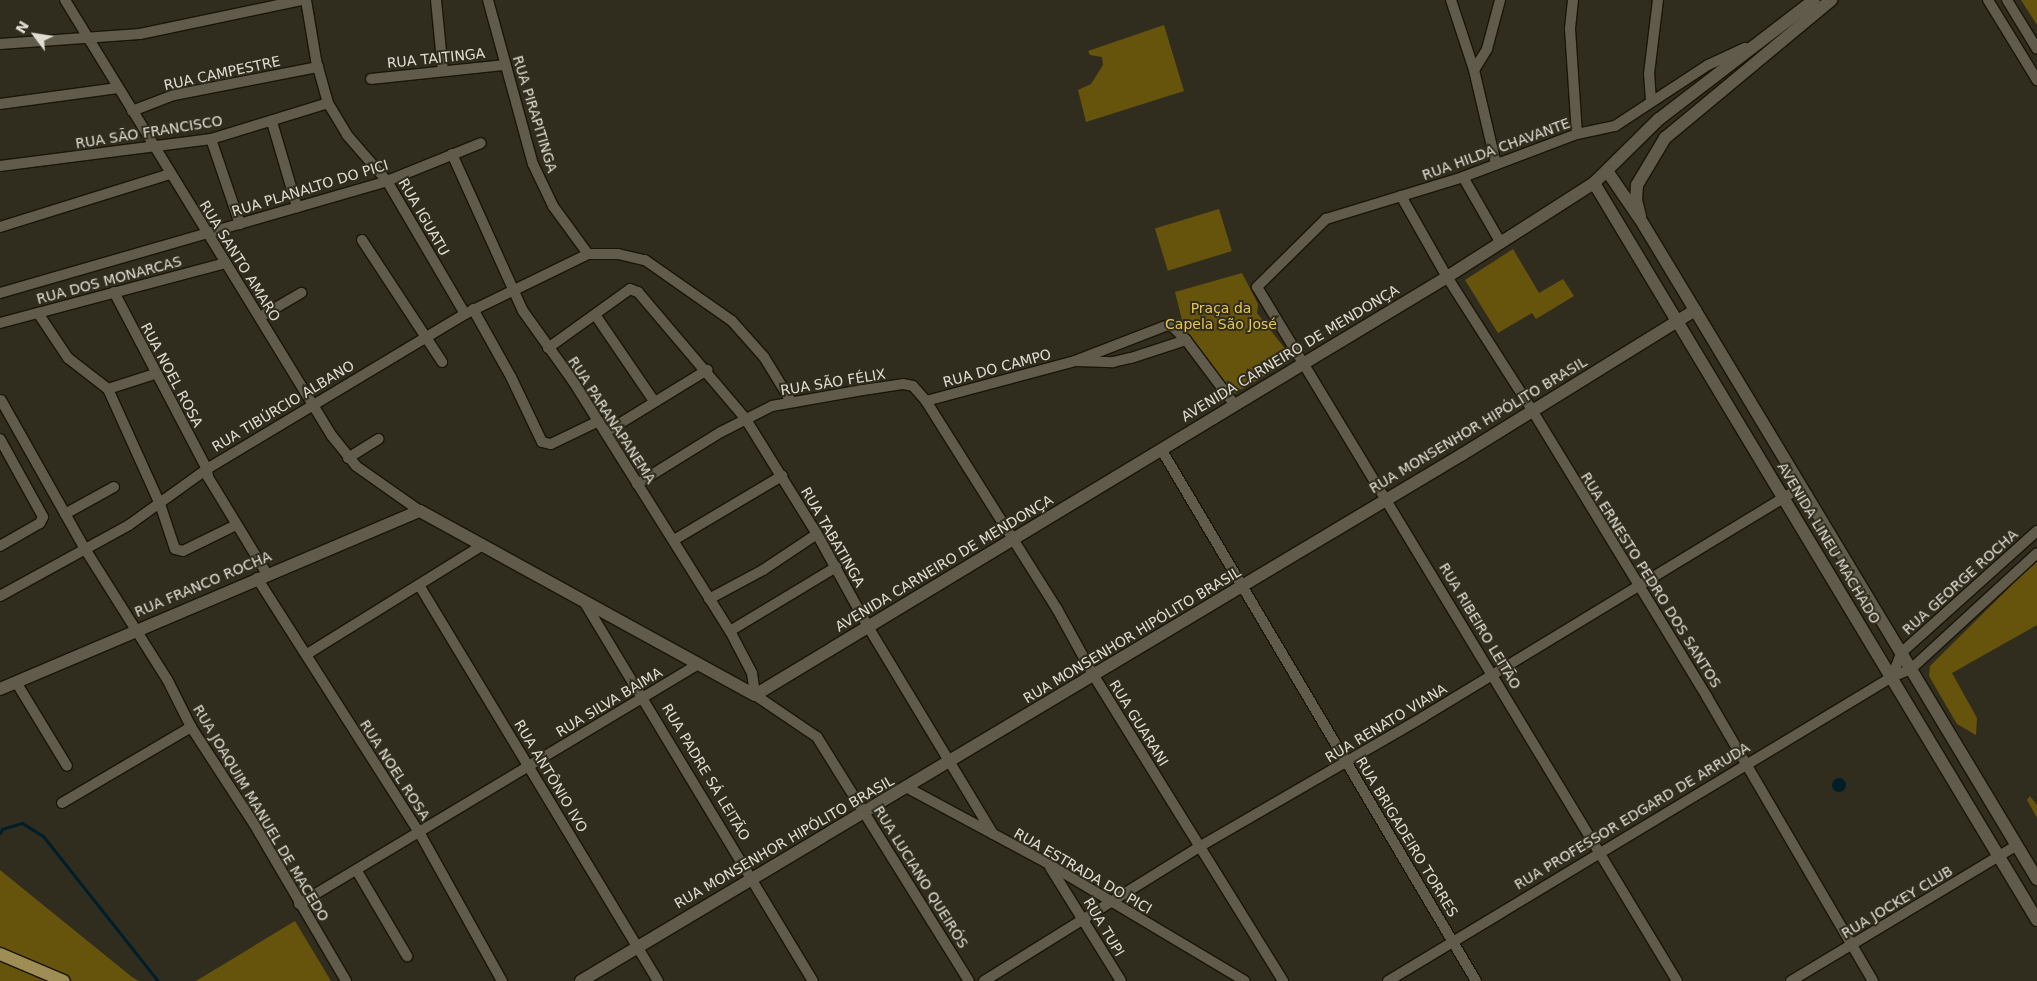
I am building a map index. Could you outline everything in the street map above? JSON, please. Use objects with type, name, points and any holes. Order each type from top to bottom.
[{"type":"main road","name":"AVENIDA CARNEIRO DE MENDONÇA","points":[[755,695],[867,625],[1012,541],[1303,362],[1447,277],[1594,183],[1659,119],[1752,45],[1814,0]]},
{"type":"main road","points":[[1640,219],[1636,200],[1637,185],[1665,138],[1831,0]]},
{"type":"main road","name":"AVENIDA LINEU MACHADO","points":[[1606,171],[1640,219],[2037,879]]},
{"type":"main road","name":"AVENIDA LINEU MACHADO","points":[[1594,183],[2037,920]]},
{"type":"main road","name":"RUA MONSENHOR HIPÓLITO BRASIL","points":[[581,981],[636,945],[1094,676],[1695,310]]},
{"type":"main road","points":[[1762,462],[1779,450]]},
{"type":"main road","name":"RUA PADRE SÁ LEITÃO","points":[[420,510],[586,605],[755,695]]},
{"type":"main road","name":"RUA FRANCO ROCHA","points":[[0,689],[19,687],[137,629],[420,510]]},
{"type":"main road","points":[[1800,526],[1819,514]]},
{"type":"main road","points":[[0,954],[64,981]]},
{"type":"street","name":"RUA SANTO AMARO","points":[[65,0],[206,234],[348,458],[420,510]]},
{"type":"street","points":[[0,44],[89,39],[177,27],[304,0]]},
{"type":"street","name":"RUA IGUATU","points":[[304,0],[318,67],[328,103],[347,135],[387,181],[516,385],[542,442],[551,444],[599,421]]},
{"type":"street","points":[[436,0],[443,71]]},
{"type":"street","name":"RUA PIRAPITINGA","points":[[488,0],[533,164],[545,190],[588,254]]},
{"type":"street","points":[[1451,0],[1474,70],[1496,164]]},
{"type":"street","points":[[1474,70],[1487,49],[1500,0]]},
{"type":"street","points":[[1574,0],[1570,29],[1578,134]]},
{"type":"street","points":[[1651,101],[1649,74],[1658,0]]},
{"type":"street","points":[[1988,0],[2037,80]]},
{"type":"street","points":[[2007,0],[2037,49]]},
{"type":"street","name":"RUA HILDA CHAVANTE","points":[[1257,286],[1320,223],[1464,177],[1578,134],[1615,126],[1708,65],[1752,45]]},
{"type":"street","name":"RUA TAITINGA","points":[[371,79],[505,65]]},
{"type":"street","name":"RUA CAMPESTRE","points":[[132,110],[174,95],[318,67]]},
{"type":"street","points":[[0,104],[118,88]]},
{"type":"street","name":"RUA SÃO FRANCISCO","points":[[0,166],[155,148],[211,139],[272,122],[328,103]]},
{"type":"street","points":[[272,122],[297,207]]},
{"type":"street","points":[[211,139],[240,224]]},
{"type":"street","name":"RUA PLANALTO DO PICI","points":[[0,292],[387,181],[481,143]]},
{"type":"street","name":"RUA PARANAPANEMA","points":[[452,154],[523,312],[599,421],[730,631],[752,674],[755,695]]},
{"type":"street","points":[[0,227],[170,174]]},
{"type":"street","points":[[1464,177],[1501,243]]},
{"type":"street","name":"RUA ERNESTO PEDRO DOS SANTOS","points":[[1401,196],[1447,277],[1532,410],[1747,763],[1873,981]]},
{"type":"street","points":[[362,240],[442,362]]},
{"type":"street","points":[[588,254],[618,254],[644,260],[732,321],[764,357],[791,401]]},
{"type":"street","name":"RUA TIBÚRCIO ALBANO","points":[[0,596],[85,549],[160,504],[207,469],[314,407],[469,311],[588,254]]},
{"type":"street","name":"RUA DOS MONARCAS","points":[[0,323],[225,263]]},
{"type":"street","name":"RUA RIBEIRO LEITÃO","points":[[1257,286],[1494,674],[1677,981]]},
{"type":"street","name":"RUA TABATINGA","points":[[596,316],[630,290],[641,297],[707,370],[745,418],[818,534],[867,625],[993,834]]},
{"type":"street","name":"RUA NOEL ROSA","points":[[114,292],[155,374],[207,469],[208,477],[236,525],[262,576],[307,654],[419,832],[502,981]]},
{"type":"street","points":[[260,317],[301,293]]},
{"type":"street","points":[[38,313],[68,358],[108,389],[160,504],[172,544],[178,551],[183,551],[236,525]]},
{"type":"street","points":[[548,348],[596,316],[654,401]]},
{"type":"street","name":"RUA DO CAMPO","points":[[926,402],[1074,361],[1168,325],[1173,326],[1186,340],[1234,404]]},
{"type":"street","name":"RUA DO CAMPO","points":[[1074,361],[1113,362],[1186,340]]},
{"type":"street","points":[[606,432],[707,370]]},
{"type":"street","points":[[108,389],[155,374]]},
{"type":"street","name":"RUA SÃO FÉLIX","points":[[637,484],[745,418],[791,401],[821,399],[907,384],[926,402]]},
{"type":"street","name":"RUA JOAQUIM MANUEL DE MACEDO","points":[[1,400],[85,549],[137,629],[191,727],[254,824],[299,904],[346,981]]},
{"type":"street","name":"RUA GUARANI","points":[[926,402],[1012,541],[1057,609],[1094,676],[1282,981]]},
{"type":"street","points":[[0,439],[43,517],[40,523],[0,546]]},
{"type":"street","points":[[348,458],[379,439]]},
{"type":"street","name":"RUA BRIGADEIRO TORRES","points":[[1161,449],[1244,585],[1346,763],[1476,981]]},
{"type":"street","points":[[674,540],[782,476]]},
{"type":"street","name":"RUA RENATO VIANA","points":[[984,981],[1112,903],[1199,847],[1346,763],[1639,588],[1802,487]]},
{"type":"street","points":[[65,514],[114,488]]},
{"type":"street","name":"RUA GEORGE ROCHA","points":[[1901,653],[2037,531]]},
{"type":"street","points":[[709,599],[763,570],[818,534]]},
{"type":"street","points":[[307,654],[483,545]]},
{"type":"street","points":[[1911,669],[2037,553]]},
{"type":"street","points":[[730,631],[836,567]]},
{"type":"street","name":"RUA ANTÔNIO IVO","points":[[419,585],[658,981]]},
{"type":"street","name":"RUA PADRE SÁ LEITÃO","points":[[586,605],[813,981]]},
{"type":"street","points":[[1892,677],[1901,653]]},
{"type":"street","name":"RUA SILVA BAIMA","points":[[299,904],[357,871],[529,765],[644,699],[696,665]]},
{"type":"street","name":"RUA PROFESSOR EDGARD DE ARRUDA","points":[[1388,981],[1747,763],[1892,677],[1911,669]]},
{"type":"street","points":[[19,687],[67,766]]},
{"type":"street","name":"RUA PADRE SÁ LEITÃO","points":[[755,695],[817,737]]},
{"type":"street","points":[[62,803],[191,727]]},
{"type":"street","name":"RUA LUCIANO QUEIRÓS","points":[[817,737],[865,811],[969,981]]},
{"type":"street","name":"RUA ESTRADA DO PICI","points":[[906,788],[1047,863],[1245,981]]},
{"type":"street","name":"RUA JOCKEY CLUB","points":[[1791,981],[2017,845]]},
{"type":"street","name":"RUA TUPI","points":[[1047,863],[1121,981]]},
{"type":"street","points":[[357,871],[407,956]]},
{"type":"green space","points":[[2021,0],[2037,0],[2037,25]]},
{"type":"green space","points":[[1164,25],[1184,91],[1086,122],[1078,90],[1091,84],[1103,65],[1102,57],[1090,55],[1088,51]]},
{"type":"green space","points":[[1219,209],[1232,251],[1168,271],[1155,229]]},
{"type":"green space","points":[[1513,249],[1539,293],[1563,279],[1574,296],[1536,319],[1532,313],[1498,333],[1465,280]]},
{"type":"green space","name":"Praça da Capela São José","points":[[1242,273],[1258,304],[1257,313],[1290,355],[1288,362],[1234,394],[1184,328],[1175,292]]},
{"type":"green space","points":[[2037,560],[2037,625],[1952,673],[1977,718],[1976,735],[1957,724],[1929,676],[1930,666]]},
{"type":"green space","points":[[2030,796],[2037,805],[2037,818],[2027,800]]},
{"type":"green space","points":[[0,870],[132,977],[139,981],[0,981]]},
{"type":"green space","points":[[295,921],[331,981],[196,981]]},
{"type":"water","points":[[1836,778],[1842,778],[1846,785],[1842,792],[1836,792],[1832,788],[1832,782]]},
{"type":"waterway","points":[[0,833],[2,829],[22,823],[43,836],[158,981]]}]
